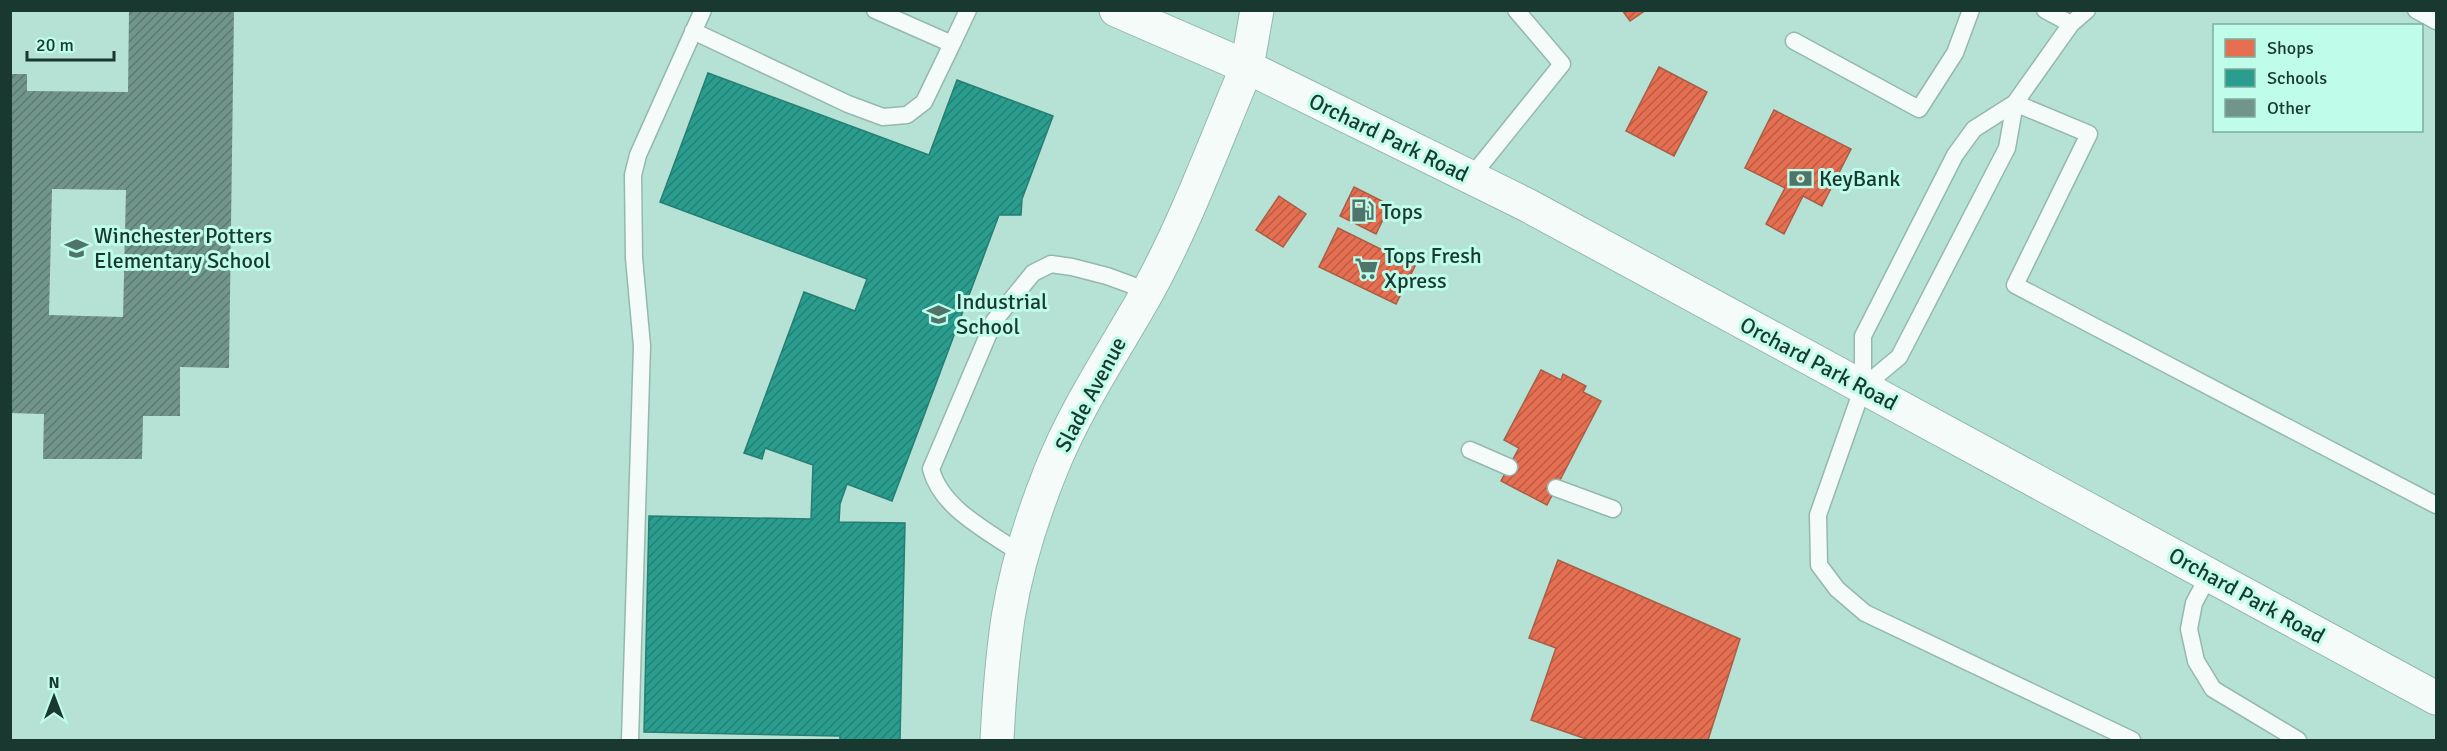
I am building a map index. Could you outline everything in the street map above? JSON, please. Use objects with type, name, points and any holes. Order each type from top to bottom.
[{"type":"main road","name":"Orchard Park Road","points":[[1116,10],[1247,67],[1527,205],[2436,698]]},
{"type":"main road","points":[[1247,67],[1257,10]]},
{"type":"main road","name":"Slade Avenue","points":[[998,741],[1008,617],[1023,555],[1051,470],[1084,401],[1148,291],[1175,235],[1247,67]]},
{"type":"lane","points":[[630,741],[642,346],[634,258],[633,175],[638,155],[703,10]]},
{"type":"lane","points":[[875,10],[952,44]]},
{"type":"lane","points":[[693,31],[848,104],[883,117],[907,115],[924,102],[968,10]]},
{"type":"lane","points":[[1470,177],[1562,64],[1516,10]]},
{"type":"lane","points":[[1794,41],[1919,109],[1954,53],[1971,10]]},
{"type":"lane","points":[[2045,10],[2071,24]]},
{"type":"lane","points":[[2086,10],[2071,24],[2015,103],[1974,129],[1955,155],[1863,336],[1863,387],[1818,515],[1819,565],[1831,581],[1865,613],[2132,741]]},
{"type":"lane","points":[[2416,10],[2436,21]]},
{"type":"lane","points":[[1863,387],[1899,357],[2007,148],[2015,103]]},
{"type":"lane","points":[[2015,103],[2089,134],[2015,285],[2436,505]]},
{"type":"lane","points":[[1023,555],[958,509],[942,492],[931,469],[994,321],[1034,273],[1051,264],[1107,276],[1148,291]]},
{"type":"lane","points":[[1470,450],[1509,467]]},
{"type":"lane","points":[[1556,488],[1613,509]]},
{"type":"lane","points":[[2209,575],[2194,603],[2189,629],[2196,661],[2213,689],[2298,741]]},
{"type":"building: Shops","points":[[1622,10],[1646,10],[1630,21]]},
{"type":"building: Shops","points":[[1659,67],[1707,92],[1674,156],[1626,131]]},
{"type":"building: Shops","name":"KeyBank","points":[[1774,110],[1851,149],[1822,206],[1803,196],[1784,234],[1766,224],[1785,188],[1745,168]]},
{"type":"building: Shops","points":[[1354,187],[1390,205],[1376,234],[1340,216]]},
{"type":"building: Shops","points":[[1279,196],[1306,214],[1283,247],[1256,230]]},
{"type":"building: Shops","points":[[1338,228],[1415,266],[1396,304],[1319,267]]},
{"type":"building: Shops","points":[[1541,370],[1561,380],[1563,374],[1586,386],[1583,392],[1601,401],[1547,505],[1501,481],[1519,448],[1504,440]]},
{"type":"building: Shops","points":[[1558,560],[1740,639],[1708,740],[1589,740],[1531,720],[1556,648],[1529,638]]},
{"type":"building: Schools","points":[[708,73],[929,155],[957,80],[1053,116],[1022,199],[1021,215],[999,215],[892,501],[847,484],[840,504],[839,522],[905,523],[900,740],[840,740],[840,736],[644,732],[649,516],[811,519],[813,465],[765,448],[762,459],[744,453],[804,292],[855,311],[867,279],[660,202]]},
{"type":"building: Other","points":[[129,10],[234,12],[229,368],[180,367],[180,416],[143,416],[142,459],[43,459],[44,414],[10,413],[10,74],[27,74],[27,91],[128,92]],"holes":[[[52,189],[126,190],[123,317],[49,315]]]},
{"type":"place","name":"KeyBank","points":[[1801,178]]},
{"type":"place","name":"Tops","points":[[1363,211]]},
{"type":"place","name":"Winchester Potters Elementary School","points":[[76,248]]},
{"type":"place","name":"Tops Fresh Xpress","points":[[1366,268]]},
{"type":"place","name":"Industrial School","points":[[938,314]]}]
